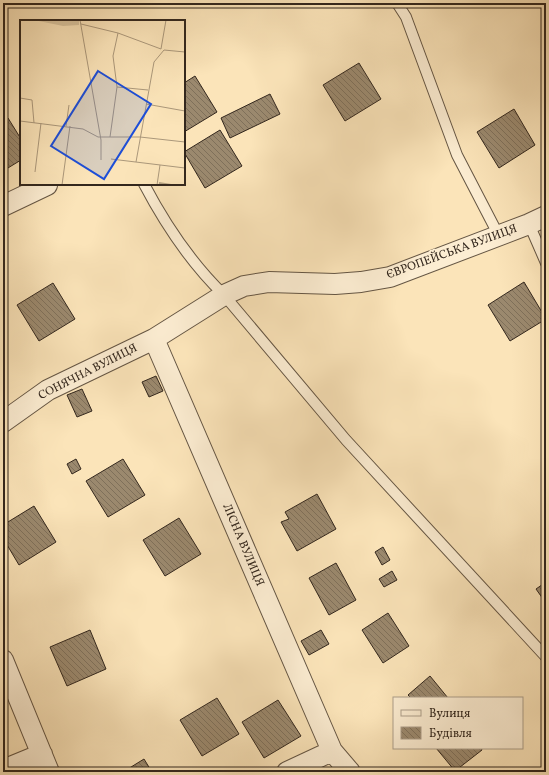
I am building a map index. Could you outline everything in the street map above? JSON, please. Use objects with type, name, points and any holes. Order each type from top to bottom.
[{"type":"street","points":[[3,206],[47,185]]},
{"type":"street","name":"ЄВРОПЕЙСЬКА ВУЛИЦЯ","points":[[154,339],[224,295],[244,286],[269,282],[335,284],[361,282],[390,276],[538,220]]},
{"type":"street","name":"СОНЯЧНА ВУЛИЦЯ","points":[[3,422],[48,390],[154,339]]},
{"type":"street","name":"ЛІСНА ВУЛИЦЯ","points":[[154,339],[332,751],[350,772]]},
{"type":"street","points":[[3,660],[45,763],[3,770]]},
{"type":"street","points":[[287,772],[332,751]]},
{"type":"lane","points":[[398,3],[406,17],[457,155],[499,236]]},
{"type":"lane","points":[[145,185],[155,205],[204,276],[224,295],[346,440],[546,657]]},
{"type":"lane","points":[[538,220],[546,263]]},
{"type":"building","points":[[359,63],[381,99],[345,121],[323,85]]},
{"type":"building","points":[[195,76],[217,112],[185,131],[185,82]]},
{"type":"building","points":[[270,94],[280,114],[230,138],[221,118]]},
{"type":"building","points":[[514,109],[535,145],[499,168],[477,132]]},
{"type":"building","points":[[8,118],[20,137],[20,161],[3,171],[3,121]]},
{"type":"building","points":[[220,130],[242,166],[205,188],[185,151]]},
{"type":"building","points":[[524,282],[546,319],[510,341],[488,305]]},
{"type":"building","points":[[53,283],[75,319],[39,341],[17,305]]},
{"type":"building","points":[[156,376],[163,391],[149,397],[142,382]]},
{"type":"building","points":[[82,389],[92,411],[77,417],[67,395]]},
{"type":"building","points":[[76,459],[81,469],[72,474],[67,464]]},
{"type":"building","points":[[123,459],[145,495],[108,517],[86,481]]},
{"type":"building","points":[[317,494],[336,529],[297,551],[281,522],[289,519],[285,512]]},
{"type":"building","points":[[34,506],[56,542],[19,565],[3,538],[3,525]]},
{"type":"building","points":[[179,518],[201,554],[165,576],[143,540]]},
{"type":"building","points":[[383,547],[390,560],[382,565],[375,552]]},
{"type":"building","points":[[336,563],[356,600],[329,615],[309,578]]},
{"type":"building","points":[[392,571],[397,580],[384,587],[379,579]]},
{"type":"building","points":[[546,582],[546,597],[543,599],[536,589]]},
{"type":"building","points":[[388,613],[409,646],[383,663],[362,630]]},
{"type":"building","points":[[90,630],[106,669],[67,686],[50,647]]},
{"type":"building","points":[[321,630],[329,644],[309,655],[301,641]]},
{"type":"building","points":[[430,676],[447,697],[410,697],[408,695]]},
{"type":"building","points":[[217,698],[239,734],[202,756],[180,720]]},
{"type":"building","points":[[278,700],[301,736],[264,758],[242,722]]},
{"type":"building","points":[[437,749],[482,749],[482,750],[455,771]]},
{"type":"building","points":[[144,759],[152,772],[123,772]]}]
